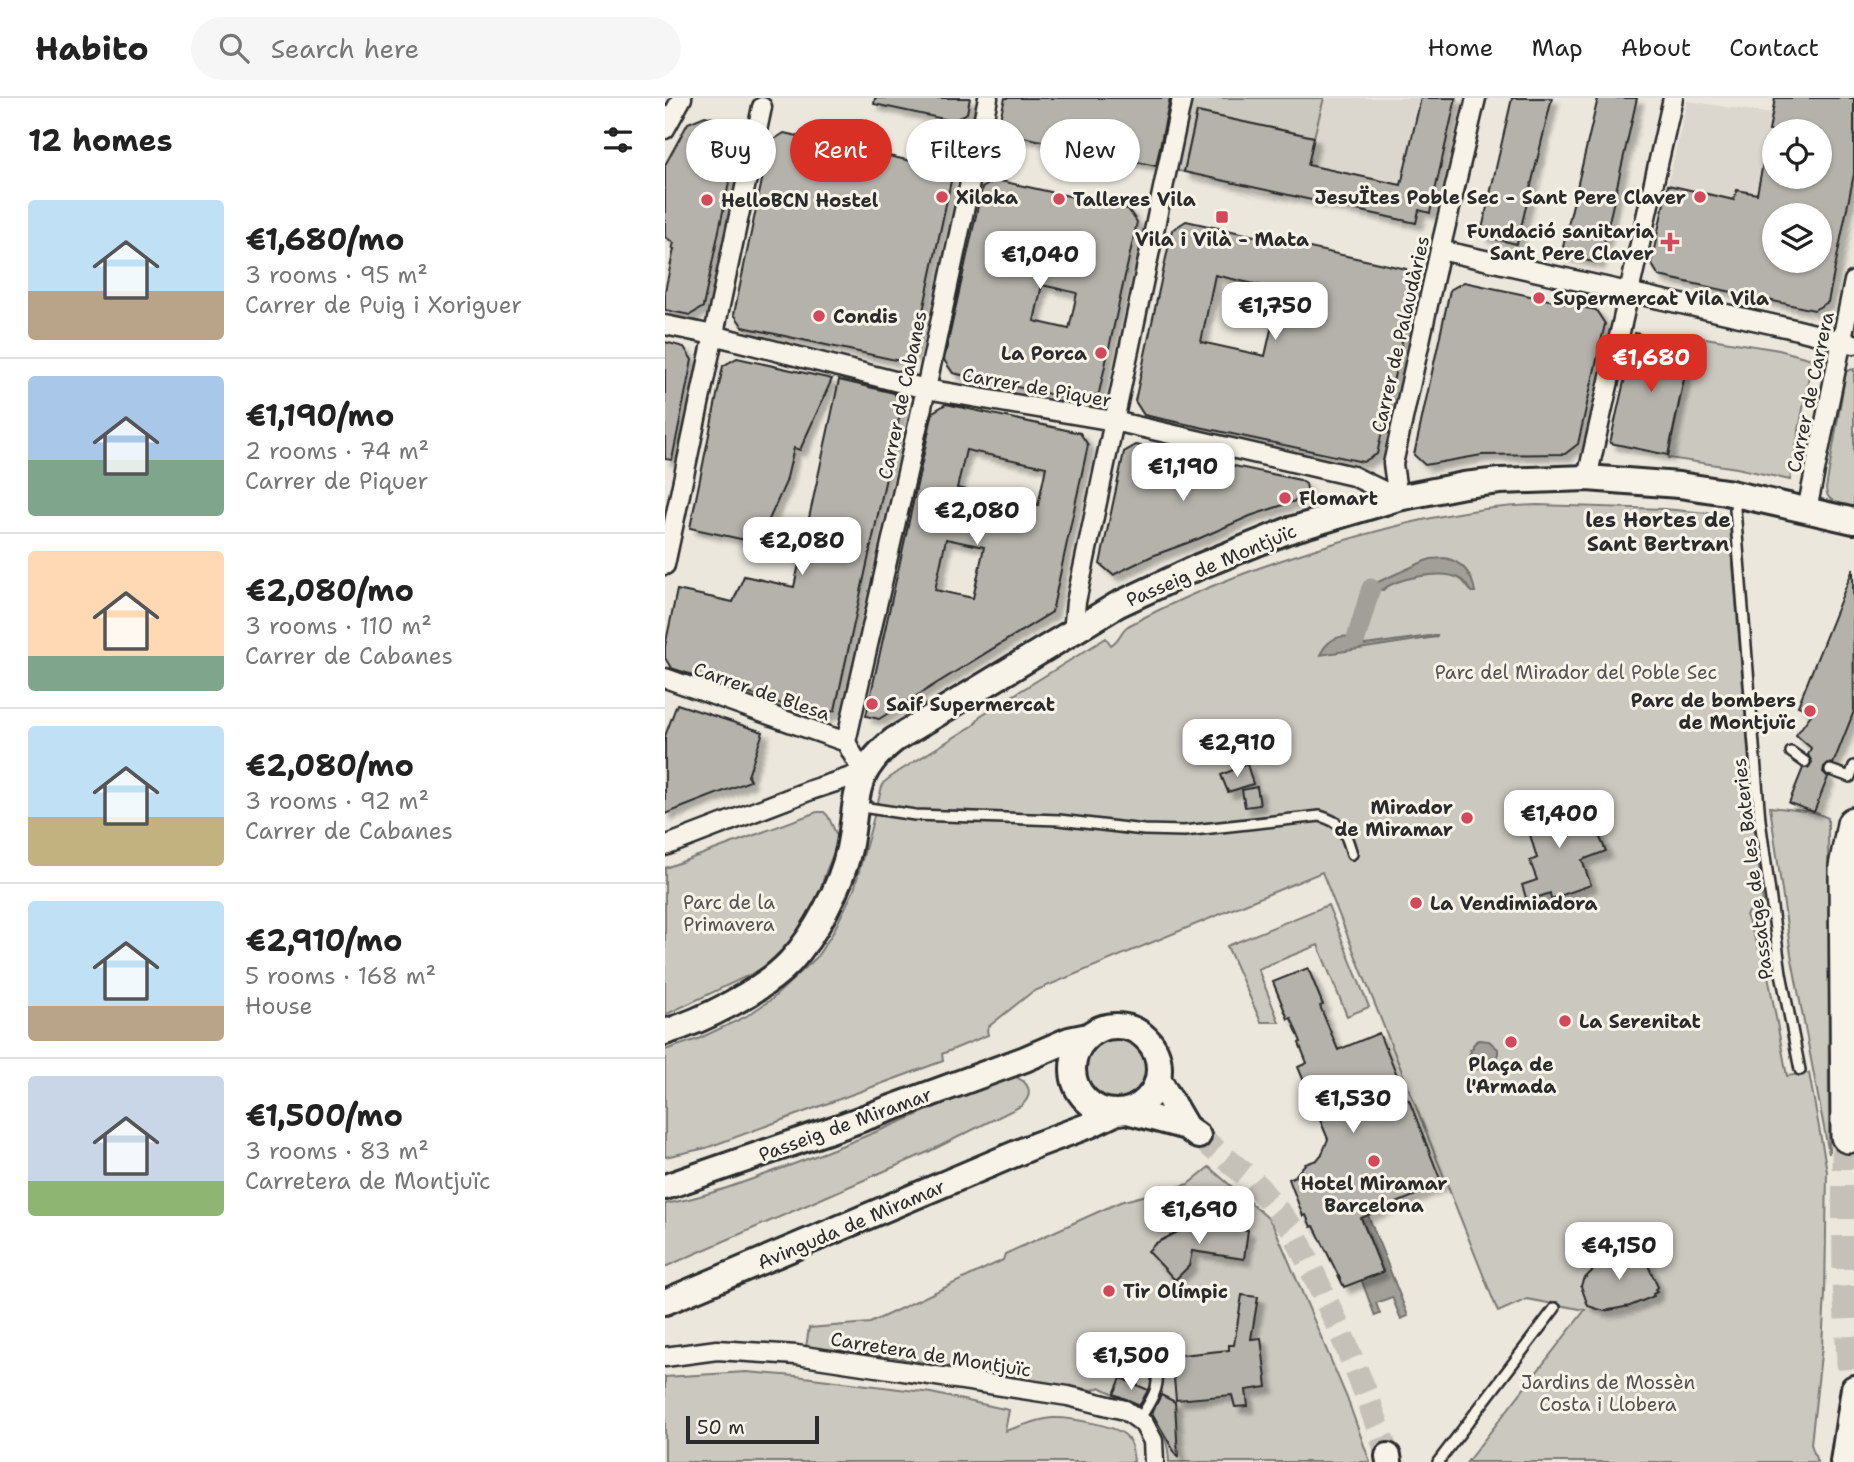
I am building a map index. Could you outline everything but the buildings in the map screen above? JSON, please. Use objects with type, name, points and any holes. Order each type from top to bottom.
[{"type":"highway","points":[[1848,1136],[1846,867],[1854,824]]},
{"type":"street","points":[[665,129],[682,98]]},
{"type":"street","name":"Carrer de Cabanes","points":[[846,742],[926,389],[988,98]]},
{"type":"street","points":[[1073,632],[1076,602],[1182,98]]},
{"type":"street","name":"Carrer de Palaudàries","points":[[1398,498],[1393,464],[1476,98]]},
{"type":"street","points":[[1587,478],[1674,98]]},
{"type":"street","points":[[665,565],[762,107]]},
{"type":"street","points":[[1440,250],[1848,342]]},
{"type":"street","name":"Carrer de Carrera","points":[[1807,510],[1848,342],[1854,281]]},
{"type":"street","name":"Carrer de Piquer","points":[[665,325],[926,389],[1114,421],[1353,476],[1398,498]]},
{"type":"street","name":"Passeig de Montjuïc","points":[[863,773],[875,755],[894,740],[1117,605],[1231,553],[1287,531],[1398,498],[1500,481],[1587,478],[1679,485],[1854,521]]},
{"type":"street","name":"Carrer de Blesa","points":[[665,678],[846,742]]},
{"type":"street","points":[[665,1032],[687,1025],[755,990],[790,963],[816,928],[837,889],[849,850],[853,806],[863,773],[846,742]]},
{"type":"street","points":[[665,846],[863,773]]},
{"type":"street","points":[[1121,1112],[1139,1107],[1154,1090],[1159,1065],[1156,1052],[1148,1040],[1124,1027],[1099,1029],[1088,1036],[1075,1055],[1075,1078],[1084,1099],[1093,1107],[1192,1131],[1158,1079]]},
{"type":"street","name":"Passeig de Miramar","points":[[665,1187],[845,1125],[1025,1059],[1069,1040],[1088,1036]]},
{"type":"street","name":"Passeig de Miramar","points":[[1025,1059],[1049,1056],[1075,1078]]},
{"type":"street","name":"Avinguda de Miramar","points":[[1036,1145],[1064,1127],[1073,1112],[1075,1078]]},
{"type":"street","name":"Avinguda de Miramar","points":[[665,1302],[1036,1145],[1121,1112]]},
{"type":"street","name":"Carretera de Montjuïc","points":[[665,1357],[717,1350],[797,1355],[1067,1396],[1125,1410],[1139,1420]]},
{"type":"street","points":[[1843,1462],[1854,1388]]},
{"type":"street","points":[[1139,1420],[1153,1441],[1154,1462]]},
{"type":"lane","name":"Passatge de les Bateries","points":[[1737,495],[1735,509],[1761,820],[1781,973],[1800,1070]]},
{"type":"lane","points":[[1791,751],[1805,762]]},
{"type":"lane","points":[[1831,770],[1852,778],[1854,766]]},
{"type":"lane","points":[[853,806],[915,814],[1059,820],[1144,830],[1184,831],[1320,816],[1340,824],[1352,854]]},
{"type":"lane","points":[[1438,1462],[1555,1308]]},
{"type":"lane","points":[[1139,1420],[1155,1394],[1159,1375],[1155,1360]]},
{"type":"shaded area","points":[[1324,98],[1456,98],[1430,213],[1419,211],[1416,223],[1301,198]]},
{"type":"shaded area","name":"JesuÏtes Poble Sec - Sant Pere Claver","points":[[1687,101],[1772,114],[1771,119],[1762,119],[1762,167],[1757,194],[1737,190],[1715,288],[1676,280],[1691,212],[1663,206]]},
{"type":"shaded area","points":[[1445,558],[1457,562],[1466,570],[1475,592],[1471,592],[1460,579],[1443,575],[1408,579],[1383,590],[1369,588],[1425,561]]},
{"type":"shaded area","points":[[1437,635],[1320,655],[1329,643],[1340,637],[1353,638],[1365,645]]},
{"type":"shaded area","points":[[1478,1040],[1489,1041],[1498,1049],[1497,1060],[1490,1069],[1478,1069],[1469,1062],[1470,1049]]},
{"type":"shaded area","points":[[1368,1215],[1408,1316],[1401,1319],[1392,1297],[1376,1303],[1380,1314],[1375,1316],[1357,1268],[1382,1272],[1361,1217]]},
{"type":"green space","points":[[1172,98],[1324,98],[1314,137],[1197,112],[1184,172],[1156,166]]},
{"type":"green space","points":[[1693,336],[1779,350],[1812,359],[1790,480],[1737,468],[1668,458]]},
{"type":"green space","points":[[1854,369],[1854,507],[1832,500],[1826,489],[1846,371]]},
{"type":"green space","name":"Parc del Mirador del Poble Sec","points":[[1511,506],[1664,509],[1729,515],[1763,904],[1746,915],[1767,970],[1787,1076],[1809,1073],[1827,1171],[1822,1346],[1811,1444],[1817,1462],[1467,1462],[1585,1310],[1527,1299],[1498,1312],[1322,872],[1032,992],[988,1027],[988,1035],[942,1054],[943,1061],[706,1148],[665,1157],[665,1050],[698,1039],[745,1017],[772,999],[816,958],[832,934],[854,890],[883,783],[974,725],[980,716],[1106,638],[1111,645],[1128,626],[1202,590],[1280,561],[1382,530],[1459,513]],"holes":[[[1476,1041],[1490,1044],[1498,1052],[1494,1062],[1474,1066],[1469,1062],[1469,1055]]]},
{"type":"green space","points":[[1770,807],[1814,812],[1828,818],[1829,1154],[1791,954]]},
{"type":"green space","name":"Parc de la Primavera","points":[[817,812],[824,812],[828,816],[839,840],[814,910],[788,944],[762,969],[665,1015],[665,868]]},
{"type":"green space","points":[[1328,905],[1369,1007],[1347,1016],[1318,945],[1258,969],[1279,1022],[1261,1022],[1227,946]]},
{"type":"green space","points":[[1110,1039],[1122,1039],[1141,1052],[1146,1069],[1144,1081],[1133,1094],[1122,1099],[1110,1099],[1091,1086],[1086,1075],[1086,1063],[1099,1044]]},
{"type":"green space","points":[[1013,1076],[1023,1081],[1028,1088],[1028,1097],[1021,1106],[928,1152],[665,1267],[665,1204],[710,1193],[783,1168],[1002,1078]]},
{"type":"green space","name":"Tir Olímpic","points":[[1209,1167],[1269,1219],[1276,1231],[1347,1398],[1370,1462],[1169,1462],[1167,1445],[1157,1421],[1138,1406],[1100,1387],[1093,1390],[882,1355],[806,1347],[809,1328],[870,1323],[1003,1260],[1005,1254],[1120,1202],[1188,1184]]},
{"type":"green space","points":[[746,1372],[931,1393],[1009,1410],[1005,1431],[1053,1418],[1092,1423],[1126,1436],[1131,1445],[1134,1462],[665,1462],[665,1377]]},
{"type":"waterway","points":[[1356,639],[1371,588]]},
{"type":"tunnel","points":[[1198,1136],[1252,1180],[1292,1228],[1337,1324],[1388,1456]]},
{"type":"tunnel","points":[[1848,1136],[1849,1279],[1854,1383]]},
{"type":"place","name":"Xiloka","points":[[942,197]]},
{"type":"place","name":"JesuÏtes Poble Sec - Sant Pere Claver","points":[[1700,197]]},
{"type":"place","name":"Talleres Vila","points":[[1059,199]]},
{"type":"place","name":"HelloBCN Hostel","points":[[707,200]]},
{"type":"place","name":"Vila i Vilà - Mata","points":[[1222,217]]},
{"type":"place","name":"Fundació sanitaria Sant Pere Claver","points":[[1670,242]]},
{"type":"place","name":"Supermercat Vila Vila","points":[[1539,298]]},
{"type":"place","name":"Condis","points":[[819,316]]},
{"type":"place","name":"La Porca","points":[[1101,353]]},
{"type":"place","name":"Flomart","points":[[1285,498]]},
{"type":"place","name":"Saif Supermercat","points":[[872,704]]},
{"type":"place","name":"Parc de bombers de Montjuïc","points":[[1810,711]]},
{"type":"place","name":"Mirador de Miramar","points":[[1467,818]]},
{"type":"place","name":"La Vendimiadora","points":[[1416,903]]},
{"type":"place","name":"La Serenitat","points":[[1565,1021]]},
{"type":"place","name":"Plaça de l'Armada","points":[[1511,1042]]},
{"type":"place","name":"Hotel Miramar Barcelona","points":[[1374,1161]]},
{"type":"place","name":"Tir Olímpic","points":[[1109,1291]]},
{"type":"district","name":"les Hortes de Sant Bertran","points":[[1658,532]]},
{"type":"park label","name":"Jardins de Mossèn Costa i Llobera","points":[[1608,1393]]}]
